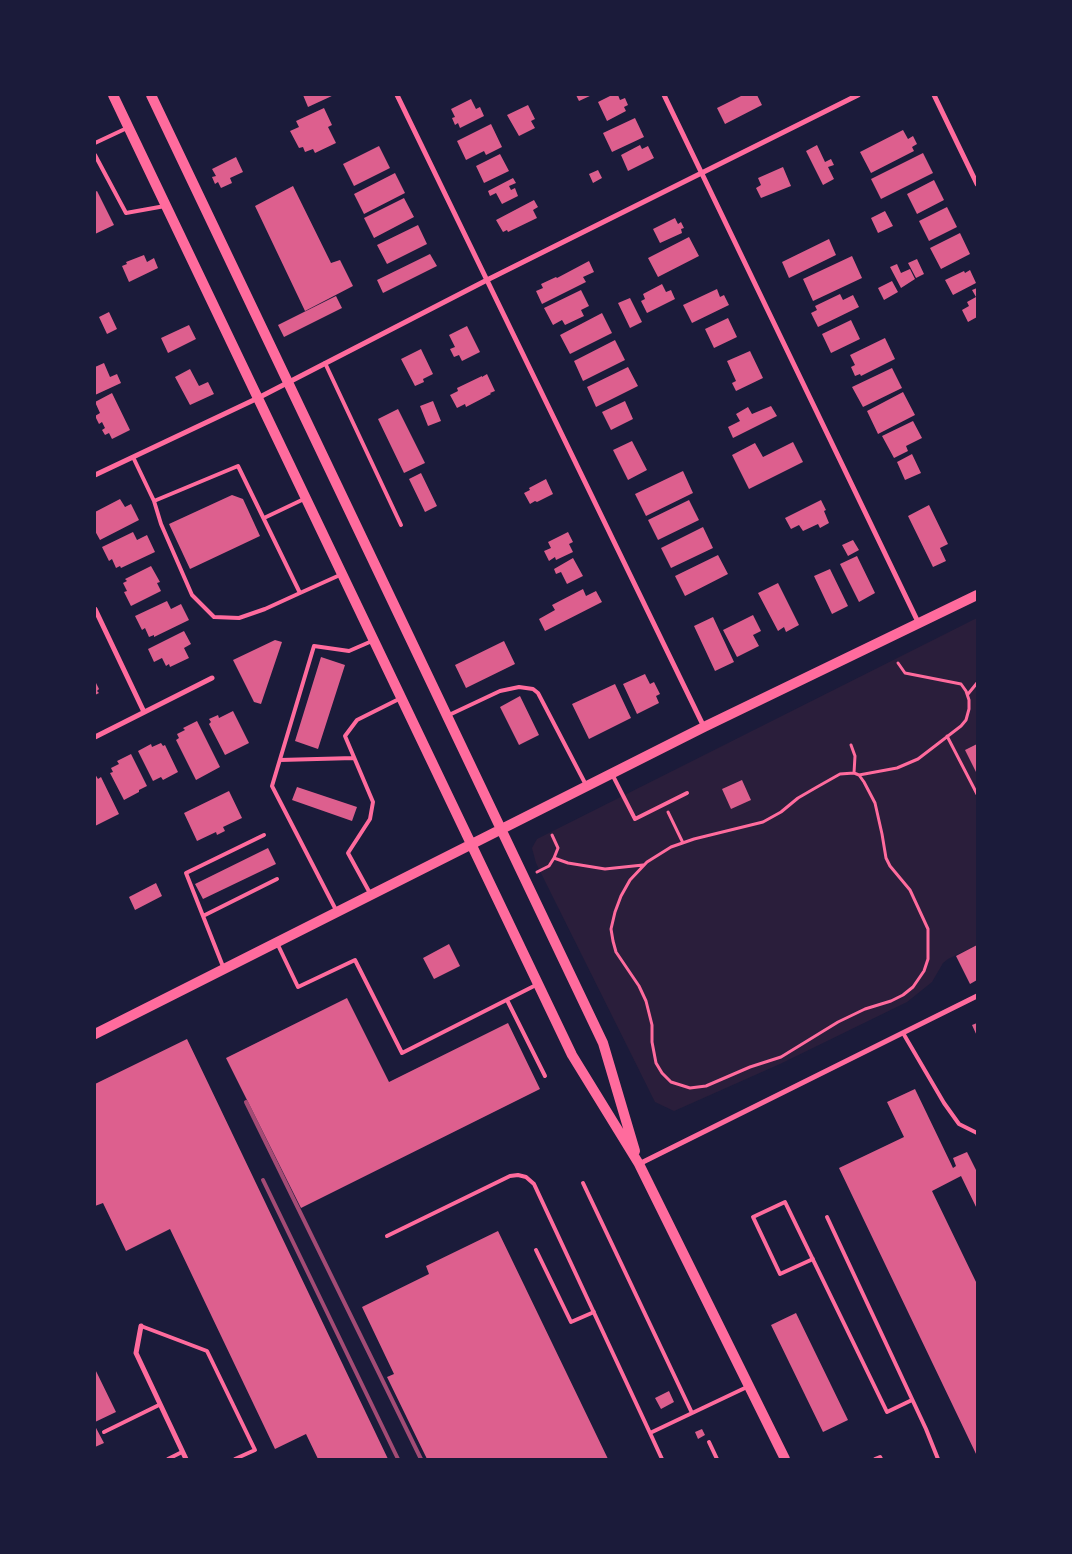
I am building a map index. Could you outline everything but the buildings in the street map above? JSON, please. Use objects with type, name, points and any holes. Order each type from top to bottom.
[{"type":"main road","points":[[113,95],[572,1055],[639,1164],[785,1459]]},
{"type":"main road","points":[[151,95],[603,1043],[639,1164]]},
{"type":"main road","points":[[95,1034],[704,727],[977,595]]},
{"type":"street","points":[[397,95],[704,727]]},
{"type":"street","points":[[664,95],[918,624]]},
{"type":"street","points":[[95,475],[258,398],[487,280],[858,95]]},
{"type":"street","points":[[934,95],[977,184]]},
{"type":"street","points":[[95,609],[144,712]]},
{"type":"street","points":[[95,737],[212,678]]},
{"type":"street","points":[[639,1164],[977,996]]},
{"type":"street","points":[[141,1326],[136,1353],[186,1459]]},
{"type":"lane","points":[[95,143],[129,128]]},
{"type":"lane","points":[[95,154],[126,213],[166,206]]},
{"type":"lane","points":[[325,363],[401,524]]},
{"type":"lane","points":[[132,457],[154,500],[160,524],[192,596],[214,617],[239,618],[265,609],[342,574]]},
{"type":"lane","points":[[154,500],[238,466],[300,593]]},
{"type":"lane","points":[[264,518],[306,498]]},
{"type":"lane","points":[[337,912],[272,786],[314,646],[349,651],[374,640]]},
{"type":"lane","points":[[446,716],[500,691],[519,687],[533,689],[538,693],[587,787]]},
{"type":"lane","points":[[371,895],[348,853],[370,819],[373,802],[344,736],[357,720],[402,698]]},
{"type":"lane","points":[[280,760],[354,758]]},
{"type":"lane","points":[[612,774],[636,819],[687,793]]},
{"type":"lane","points":[[224,969],[186,873],[264,835]]},
{"type":"lane","points":[[203,916],[277,879]]},
{"type":"lane","points":[[277,942],[298,987],[355,960],[402,1052],[538,984]]},
{"type":"lane","points":[[507,1000],[545,1076]]},
{"type":"lane","points":[[903,1033],[944,1104],[959,1124],[977,1133]]},
{"type":"lane","points":[[387,1236],[510,1176],[526,1177],[534,1184],[662,1459]]},
{"type":"lane","points":[[583,1183],[692,1413]]},
{"type":"lane","points":[[813,1259],[780,1274],[753,1217],[785,1202],[813,1259],[887,1412],[912,1400]]},
{"type":"lane","points":[[827,1217],[938,1459]]},
{"type":"lane","points":[[536,1250],[570,1322],[594,1312]]},
{"type":"lane","points":[[141,1326],[207,1352],[255,1450],[235,1459]]},
{"type":"lane","points":[[650,1433],[749,1386]]},
{"type":"lane","points":[[104,1432],[159,1405]]},
{"type":"lane","points":[[709,1442],[717,1459]]},
{"type":"lane","points":[[168,1459],[182,1452]]},
{"type":"lane","points":[[875,1459],[880,1457],[881,1459]]},
{"type":"path","points":[[859,775],[875,804],[886,858],[890,866],[910,890],[928,929],[928,960],[918,981],[903,995],[892,1001],[865,1009],[838,1022],[781,1057],[750,1067],[706,1086],[690,1088],[671,1082],[662,1073],[653,1054],[652,1025],[646,1001],[639,986],[616,952],[611,929],[620,896],[630,880],[659,853],[683,843],[763,822],[781,812],[798,798],[840,774],[854,773],[859,775],[907,764],[918,759],[961,726],[966,720],[969,709],[968,694],[961,684],[904,673],[898,662]]},
{"type":"path","points":[[968,694],[977,683]]},
{"type":"path","points":[[947,736],[977,794]]},
{"type":"path","points":[[851,745],[855,756],[854,773]]},
{"type":"path","points":[[664,804],[683,843]]},
{"type":"path","points":[[537,872],[549,866],[554,858],[558,848],[552,835]]},
{"type":"path","points":[[554,858],[568,863],[605,868],[644,865]]},
{"type":"shaded area","points":[[977,618],[977,945],[943,963],[932,982],[907,1002],[782,1063],[674,1111],[655,1102],[536,863],[532,848],[537,839]]},
{"type":"railway","points":[[246,1102],[421,1459]]},
{"type":"railway","points":[[263,1180],[398,1459]]}]
